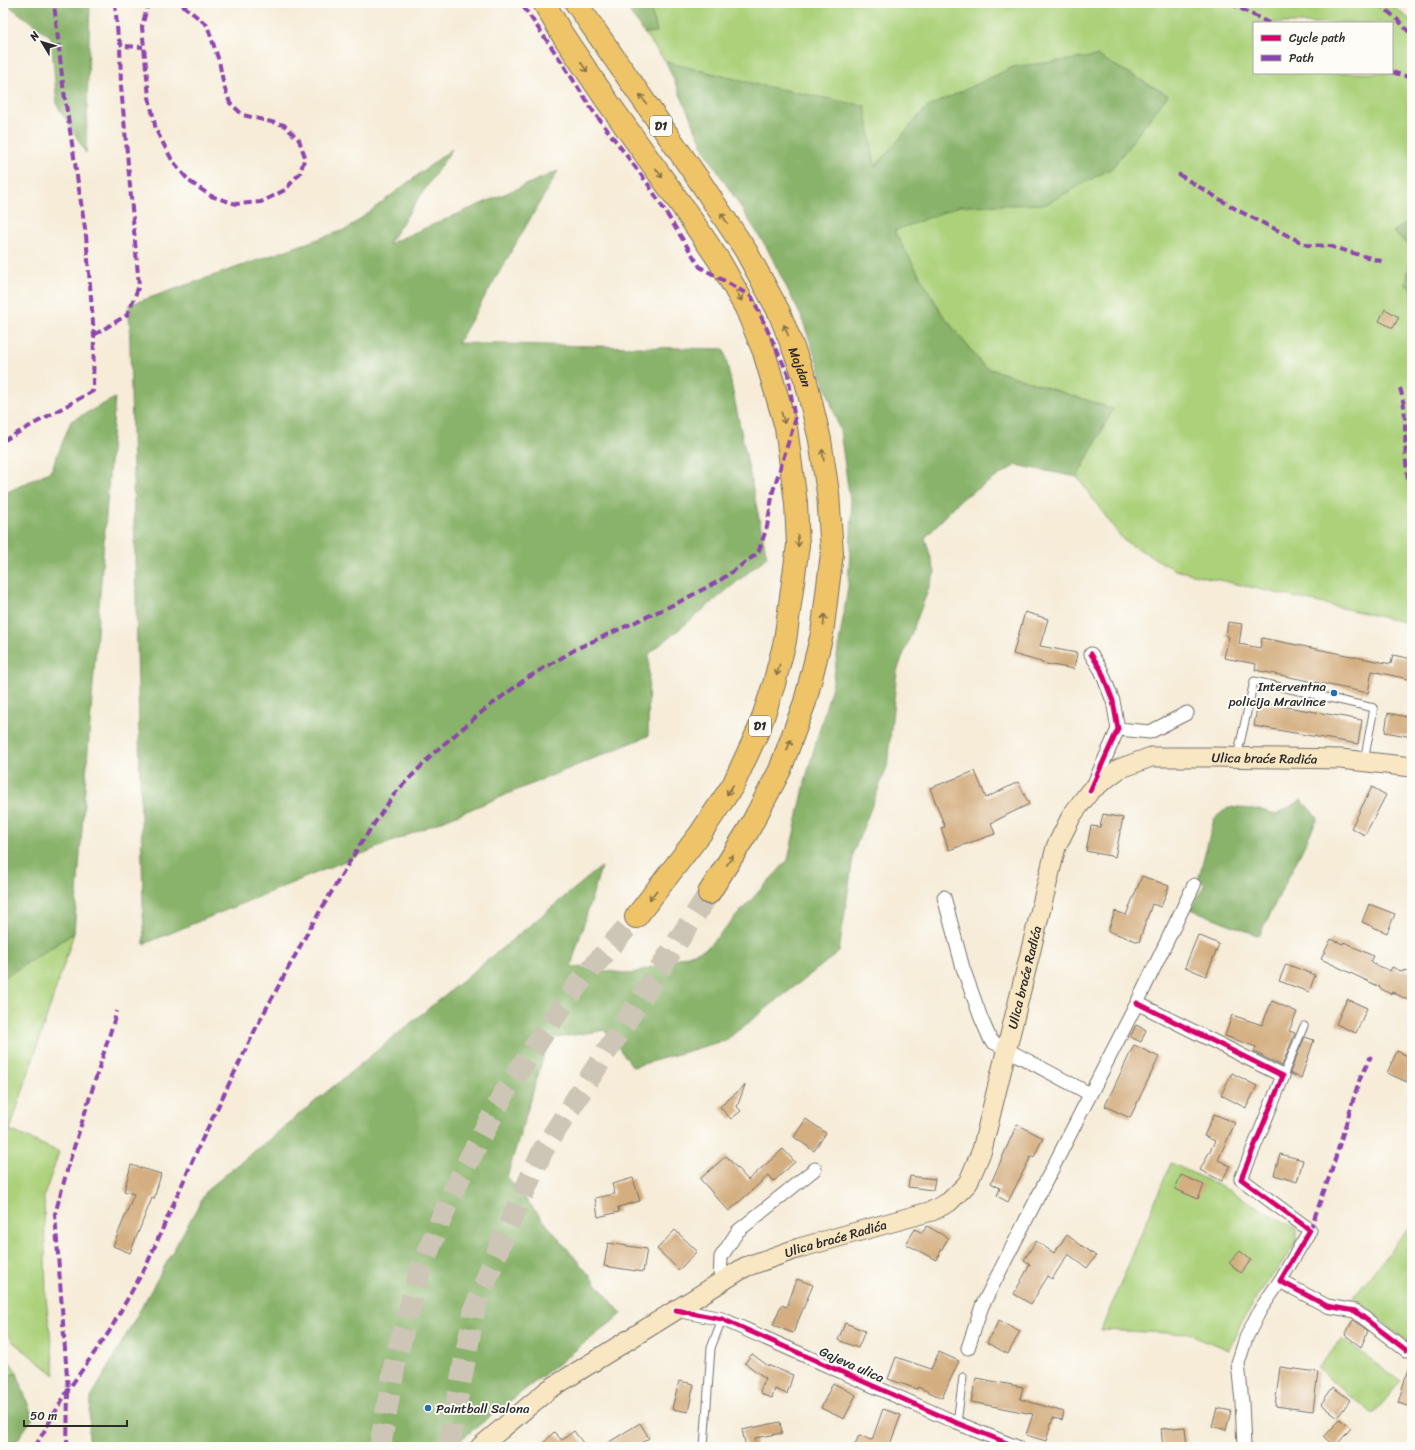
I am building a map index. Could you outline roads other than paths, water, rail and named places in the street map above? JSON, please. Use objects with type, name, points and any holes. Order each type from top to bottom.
[{"type":"highway","name":"D1","points":[[544,3],[562,34],[605,98],[720,262],[746,308],[764,352],[786,427],[796,503],[798,545],[785,641],[774,684],[759,729],[733,785],[700,834],[636,917]]},
{"type":"highway","name":"Majdan","points":[[576,3],[701,183],[746,251],[779,312],[806,381],[820,440],[828,493],[832,553],[822,634],[805,702],[776,777],[748,831],[709,894]]},
{"type":"main road","name":"Ulica braće Radića","points":[[676,1310],[745,1267],[792,1250],[932,1211],[949,1202],[968,1183],[982,1150],[1056,847],[1072,815],[1090,791],[1119,769],[1151,758],[1236,757],[1341,759],[1412,767]]},
{"type":"main road","points":[[480,1447],[548,1390],[676,1310]]},
{"type":"street","points":[[1090,791],[1118,729],[1113,701],[1101,670],[1091,654]]},
{"type":"street","points":[[1118,729],[1150,732],[1187,713]]},
{"type":"street","points":[[968,1348],[982,1306],[1137,1003],[1194,885]]},
{"type":"street","points":[[944,897],[963,968],[991,1041],[1090,1094]]},
{"type":"street","points":[[1137,1003],[1283,1076],[1241,1179],[1310,1230],[1280,1281],[1260,1310],[1246,1338],[1238,1363],[1242,1402],[1244,1447]]},
{"type":"street","points":[[720,1283],[721,1257],[738,1230],[815,1169]]},
{"type":"street","points":[[1280,1281],[1327,1306],[1355,1310],[1406,1350]]},
{"type":"street","name":"Gajeva ulica","points":[[676,1310],[722,1319],[957,1423],[1016,1447]]},
{"type":"lane","points":[[1236,757],[1254,681],[1374,708],[1364,762]]},
{"type":"lane","points":[[1283,1076],[1304,1026]]},
{"type":"lane","points":[[704,1447],[711,1348],[722,1319]]},
{"type":"lane","points":[[957,1423],[963,1377]]},
{"type":"tunnel","points":[[449,1447],[475,1308],[502,1240],[543,1150],[709,893]]},
{"type":"tunnel","points":[[380,1447],[396,1357],[420,1271],[449,1200],[505,1092],[553,1019],[579,983],[636,917]]},
{"type":"place","name":"Interventna policija Mravince","points":[[1334,693]]},
{"type":"place","name":"Paintball Salona","points":[[428,1408]]}]
